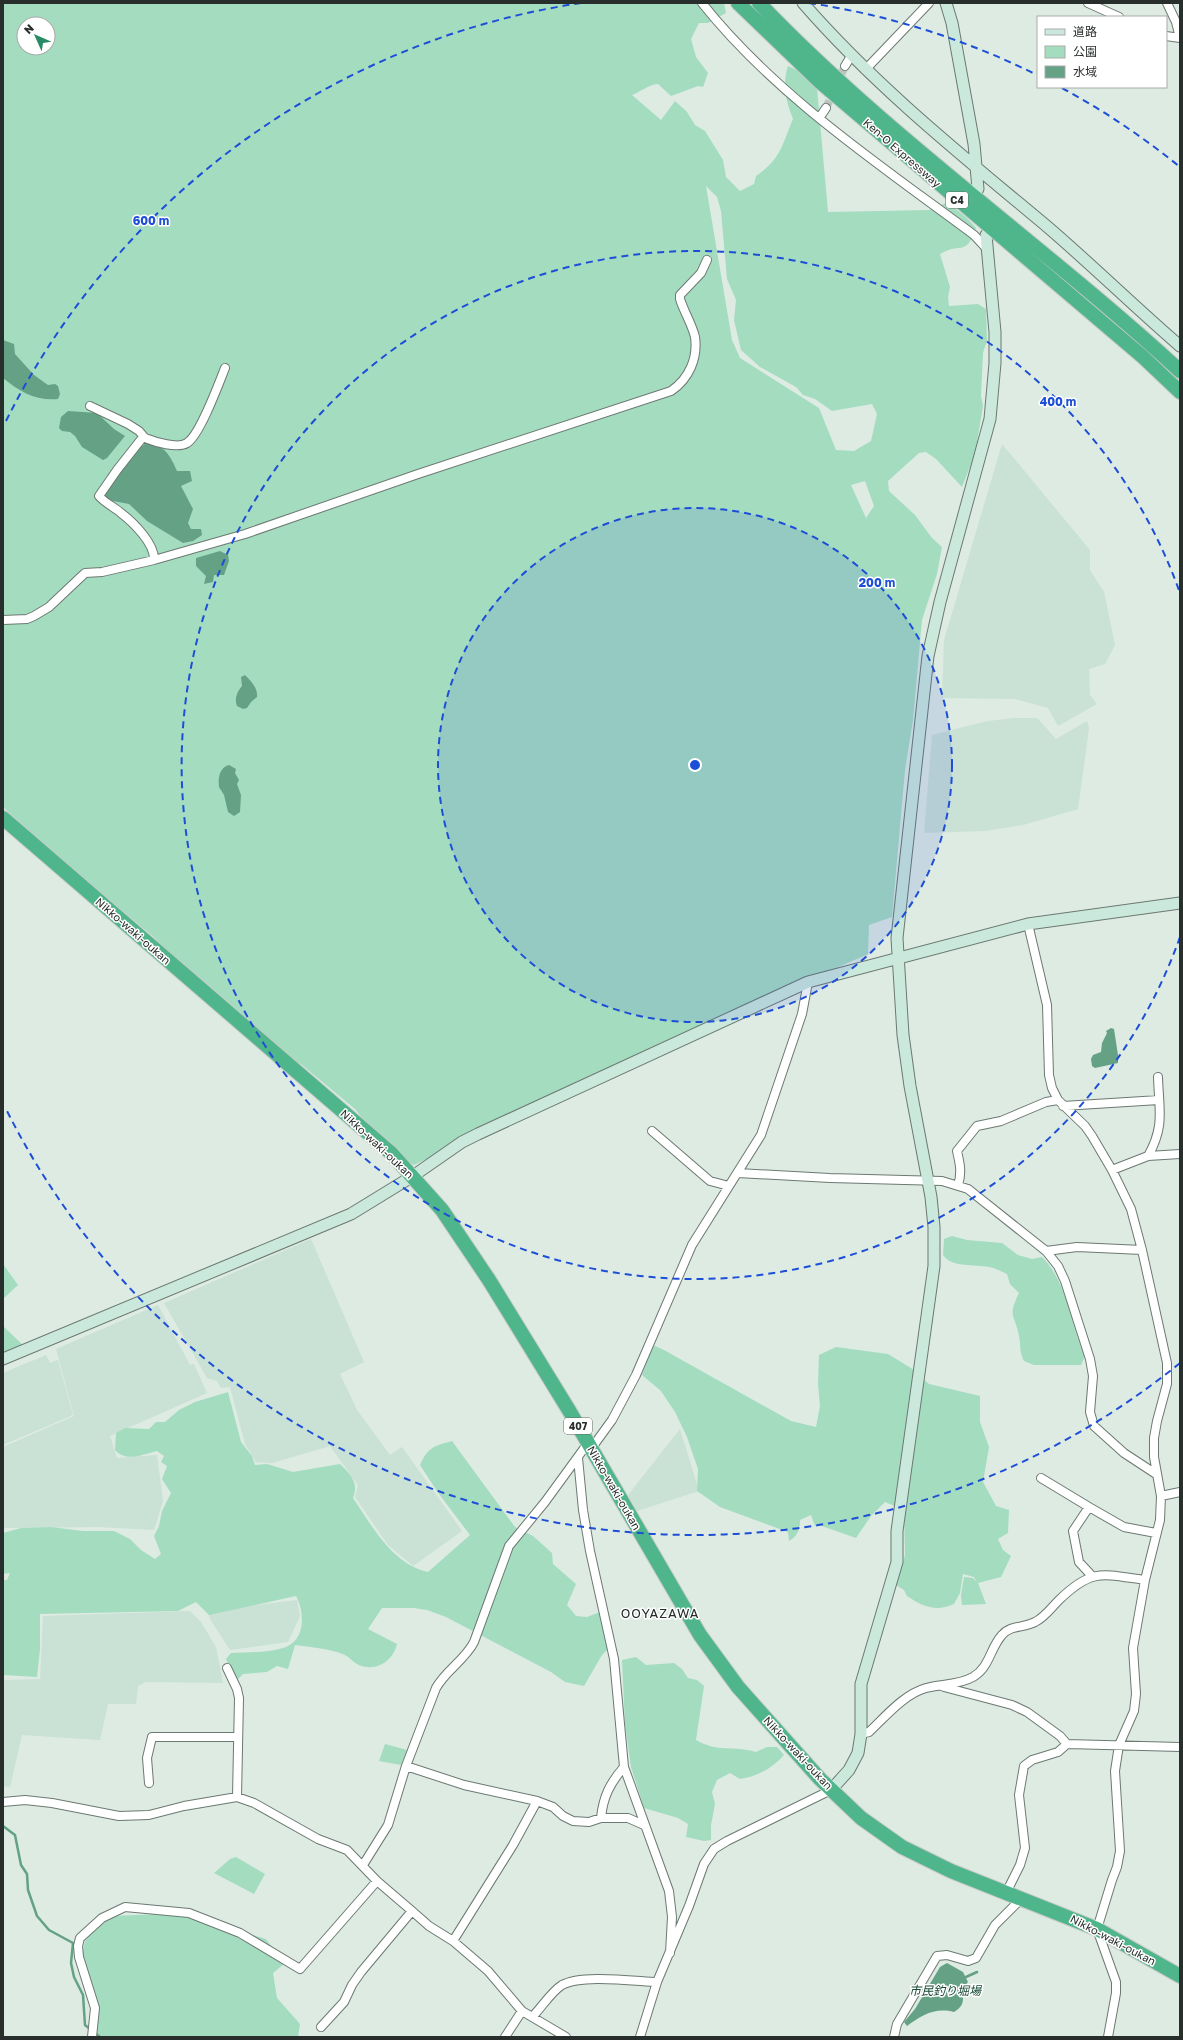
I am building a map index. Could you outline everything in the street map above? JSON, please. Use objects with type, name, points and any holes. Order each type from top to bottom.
[{"type":"highway","name":"Ken-O Expressway","points":[[738,3],[820,82],[1143,358],[1180,392]]},
{"type":"highway","name":"Ken-O Expressway","points":[[759,3],[830,72],[936,166],[1144,338],[1180,371]]},
{"type":"highway","name":"Nikko-waki-oukan","points":[[3,818],[374,1138],[414,1176],[442,1210],[485,1273],[589,1446],[686,1613],[718,1661],[743,1693],[831,1790],[861,1818],[902,1847],[951,1871],[1097,1929],[1180,1976]]},
{"type":"street","points":[[702,3],[759,67],[873,160],[974,235],[987,248]]},
{"type":"street","points":[[803,3],[851,56],[919,120],[976,166],[1065,242],[1180,346]]},
{"type":"street","points":[[865,70],[929,3]]},
{"type":"street","points":[[946,3],[953,30],[974,144],[978,190]]},
{"type":"street","points":[[1088,3],[1117,16]]},
{"type":"street","points":[[1167,3],[1176,22],[1180,38],[1167,36]]},
{"type":"street","points":[[845,66],[851,56]]},
{"type":"street","points":[[820,117],[826,108]]},
{"type":"street","points":[[640,2037],[657,1982],[670,1953],[704,1864],[714,1848],[831,1790],[854,1763],[860,1746],[861,1684],[897,1562],[898,1530],[934,1266],[934,1228],[928,1180],[905,1053],[897,938],[928,656],[940,602],[991,412],[995,363],[995,340],[986,235]]},
{"type":"street","points":[[3,620],[27,619],[34,616],[48,606],[85,573],[102,572],[154,560],[245,534],[418,474],[671,391],[689,374],[695,349],[695,337],[680,299],[680,295],[701,272],[708,260]]},
{"type":"street","points":[[90,406],[128,424],[139,431],[143,437],[179,445],[188,442],[204,417],[225,368]]},
{"type":"street","points":[[143,437],[99,496],[123,514],[151,544],[155,552],[154,560]]},
{"type":"street","points":[[3,1359],[351,1214],[414,1176],[462,1142],[808,982],[898,957],[1028,924],[1180,903]]},
{"type":"street","points":[[1028,924],[1047,1005],[1049,1074],[1052,1088],[1061,1103],[1085,1126],[1112,1170],[1131,1208],[1142,1250],[1167,1363],[1167,1384],[1154,1438],[1156,1474],[1161,1496],[1160,1520],[1145,1580],[1133,1648],[1136,1694],[1134,1712],[1119,1745],[1115,1771],[1120,1851],[1117,1867],[1097,1929],[1116,1982],[1116,1993],[1108,2037]]},
{"type":"street","points":[[363,1865],[388,1825],[406,1766],[440,1679],[469,1652],[509,1546],[578,1458],[612,1420],[633,1382],[692,1245],[761,1135],[802,1014],[808,982]]},
{"type":"street","points":[[1148,1156],[1159,1133],[1161,1118],[1158,1077]]},
{"type":"street","points":[[958,1185],[961,1176],[957,1151],[977,1126],[1001,1121],[1046,1102],[1061,1103],[1159,1100]]},
{"type":"street","points":[[652,1131],[710,1181],[729,1186]]},
{"type":"street","points":[[1112,1170],[1148,1156],[1180,1154]]},
{"type":"street","points":[[738,1173],[830,1178],[928,1180],[942,1181],[968,1189],[1046,1251],[1065,1281],[1090,1359],[1093,1376],[1090,1412],[1094,1426],[1119,1449],[1156,1474]]},
{"type":"street","points":[[1046,1251],[1077,1247],[1142,1250]]},
{"type":"street","points":[[578,1458],[583,1510],[590,1551],[614,1659],[624,1767],[669,1891],[672,1917],[670,1953]]},
{"type":"street","points":[[1041,1478],[1124,1527],[1156,1533]]},
{"type":"street","points":[[1161,1496],[1180,1492]]},
{"type":"street","points":[[1089,1507],[1073,1531],[1079,1562],[1092,1576]]},
{"type":"street","points":[[861,1734],[869,1732],[914,1694],[926,1688],[943,1686],[972,1678],[981,1671],[990,1658],[996,1641],[1003,1633],[1011,1628],[1035,1622],[1075,1585],[1092,1576],[1106,1575],[1145,1580]]},
{"type":"street","points":[[227,1668],[237,1689],[239,1698],[237,1737],[237,1797]]},
{"type":"street","points":[[943,1686],[1012,1704],[1027,1712],[1060,1736],[1067,1744]]},
{"type":"street","points":[[149,1783],[147,1758],[152,1736],[237,1737]]},
{"type":"street","points":[[1006,1893],[1020,1865],[1025,1848],[1019,1795],[1024,1766],[1032,1760],[1058,1752],[1067,1744],[1180,1747]]},
{"type":"street","points":[[406,1766],[464,1785],[553,1806],[563,1816],[573,1821],[589,1822],[601,1818],[628,1818],[644,1825]]},
{"type":"street","points":[[601,1818],[605,1795],[613,1780],[624,1767]]},
{"type":"street","points":[[3,1802],[26,1800],[52,1803],[119,1816],[149,1815],[184,1806],[237,1797],[278,1815],[318,1839],[347,1850],[377,1881],[429,1926],[453,1941],[488,1970],[522,2011],[533,2016],[566,2037]]},
{"type":"street","points":[[453,1941],[513,1845],[537,1801]]},
{"type":"street","points":[[92,2037],[95,2008],[79,1957],[78,1946],[80,1938],[102,1918],[125,1907],[189,1912],[240,1932],[300,1969],[377,1881]]},
{"type":"street","points":[[894,2037],[896,2024],[937,1956],[947,1955],[968,1961],[976,1958],[995,1925],[1021,1898]]},
{"type":"street","points":[[321,2026],[344,2002],[352,1985],[361,1972],[412,1911]]},
{"type":"street","points":[[533,2016],[561,1986],[569,1982],[610,1980],[657,1982]]},
{"type":"street","points":[[505,2037],[522,2011]]},
{"type":"shaded area","points":[[1002,444],[1090,550],[1090,570],[1104,592],[1115,645],[1105,664],[1089,669],[1090,695],[1097,704],[1058,726],[1048,708],[1015,699],[942,698],[944,640]]},
{"type":"shaded area","points":[[1014,718],[1037,718],[1056,739],[1087,721],[1089,728],[1078,809],[1023,825],[985,831],[924,833],[932,735],[988,721]]},
{"type":"shaded area","points":[[311,1239],[364,1362],[340,1374],[357,1410],[390,1455],[402,1447],[462,1531],[413,1566],[388,1545],[355,1497],[358,1485],[330,1446],[272,1463],[256,1462],[245,1444],[230,1387],[221,1388],[217,1381],[207,1378],[164,1303]]},
{"type":"shaded area","points":[[158,1305],[190,1365],[194,1364],[207,1393],[110,1436],[117,1458],[157,1455],[163,1501],[154,1530],[99,1527],[3,1528],[3,1447],[74,1416],[56,1349]]},
{"type":"shaded area","points":[[46,1355],[50,1363],[58,1360],[73,1415],[3,1445],[3,1373]]},
{"type":"shaded area","points":[[680,1429],[699,1491],[637,1511],[628,1495]]},
{"type":"shaded area","points":[[297,1600],[300,1616],[288,1642],[230,1650],[210,1619],[208,1611]]},
{"type":"shaded area","points":[[190,1611],[201,1622],[216,1647],[223,1683],[146,1682],[138,1686],[136,1704],[108,1704],[100,1740],[22,1735],[10,1787],[3,1786],[3,1680],[40,1679],[43,1616]]},
{"type":"green space","points":[[3,3],[724,3],[726,13],[708,23],[699,23],[691,39],[696,57],[708,73],[703,87],[698,86],[671,96],[658,84],[632,95],[661,120],[675,101],[687,112],[695,125],[705,131],[723,160],[726,177],[740,191],[754,184],[756,176],[771,164],[780,151],[793,119],[788,106],[785,86],[788,66],[799,71],[817,88],[828,212],[929,210],[946,203],[962,214],[976,228],[966,246],[947,250],[940,254],[950,287],[948,297],[949,306],[978,304],[986,309],[987,340],[983,353],[981,396],[983,406],[975,454],[962,487],[936,459],[926,452],[919,453],[888,481],[889,491],[915,515],[932,538],[942,547],[937,574],[922,620],[913,720],[905,770],[892,917],[869,925],[868,954],[546,1096],[457,1138],[437,1154],[414,1165],[402,1158],[375,1134],[355,1109],[302,1065],[284,1054],[239,1015],[225,1000],[167,953],[156,939],[41,842],[3,807]],"holes":[[[706,186],[717,197],[721,211],[727,279],[736,300],[734,320],[741,350],[760,367],[796,387],[803,395],[815,399],[832,411],[872,404],[877,414],[871,441],[854,451],[836,450],[819,408],[740,358],[732,340]],[[865,481],[874,506],[866,518],[851,485]]]},
{"type":"green space","points":[[952,1236],[967,1240],[1002,1243],[1018,1255],[1032,1259],[1042,1257],[1051,1267],[1058,1279],[1068,1304],[1085,1356],[1081,1365],[1034,1365],[1024,1361],[1021,1355],[1019,1336],[1013,1316],[1013,1307],[1019,1293],[1010,1284],[1007,1274],[989,1267],[958,1264],[947,1259],[943,1255],[944,1239]]},
{"type":"green space","points":[[3,1264],[18,1285],[3,1299]]},
{"type":"green space","points":[[3,1326],[26,1348],[22,1357],[3,1365]]},
{"type":"green space","points":[[653,1345],[791,1421],[816,1427],[820,1406],[818,1384],[819,1355],[836,1347],[888,1354],[911,1368],[929,1384],[980,1396],[980,1422],[989,1447],[983,1482],[996,1506],[1009,1510],[1008,1533],[998,1539],[1003,1550],[1011,1556],[1001,1577],[978,1583],[986,1604],[962,1605],[961,1595],[964,1577],[973,1578],[977,1582],[974,1577],[963,1574],[960,1593],[954,1604],[941,1608],[930,1607],[919,1603],[907,1596],[904,1590],[896,1585],[905,1555],[904,1510],[885,1502],[871,1516],[856,1538],[819,1525],[815,1526],[811,1515],[800,1520],[798,1532],[795,1537],[789,1541],[788,1532],[720,1507],[697,1491],[698,1469],[687,1437],[675,1412],[661,1391],[642,1375]]},
{"type":"green space","points":[[228,1392],[241,1442],[252,1456],[255,1465],[267,1464],[293,1472],[340,1464],[353,1479],[355,1492],[353,1498],[384,1542],[404,1561],[415,1568],[428,1572],[470,1535],[439,1494],[420,1465],[426,1454],[432,1448],[452,1441],[515,1527],[533,1536],[552,1553],[553,1564],[576,1584],[567,1605],[576,1616],[587,1617],[600,1612],[609,1648],[602,1655],[584,1686],[565,1682],[551,1672],[446,1617],[427,1610],[414,1608],[382,1608],[368,1629],[397,1644],[391,1656],[382,1664],[370,1667],[363,1666],[334,1651],[295,1645],[288,1669],[277,1666],[267,1672],[243,1674],[238,1679],[233,1675],[226,1659],[231,1653],[277,1650],[291,1645],[296,1640],[302,1626],[302,1618],[296,1596],[209,1615],[196,1602],[178,1611],[40,1614],[40,1649],[37,1677],[3,1675],[3,1580],[7,1580],[10,1573],[3,1574],[3,1533],[21,1528],[51,1527],[83,1531],[114,1531],[130,1539],[141,1550],[155,1559],[161,1554],[154,1536],[159,1526],[162,1511],[171,1493],[162,1479],[167,1466],[161,1462],[164,1456],[157,1451],[130,1457],[120,1454],[115,1450],[116,1433],[125,1428],[149,1429],[156,1422],[165,1422],[179,1410],[195,1402]]},
{"type":"green space","points":[[636,1657],[646,1665],[674,1663],[682,1669],[688,1678],[697,1680],[704,1686],[696,1740],[719,1748],[740,1749],[756,1752],[767,1747],[777,1747],[784,1755],[769,1768],[752,1776],[740,1779],[730,1773],[717,1780],[712,1792],[715,1804],[711,1825],[711,1840],[704,1841],[686,1837],[688,1824],[678,1818],[644,1808],[631,1767],[625,1724],[622,1660]]},
{"type":"green space","points":[[385,1744],[407,1750],[401,1765],[379,1761]]},
{"type":"green space","points":[[236,1857],[265,1874],[254,1894],[214,1873],[230,1859]]},
{"type":"green space","points":[[164,1914],[193,1917],[266,1939],[284,1964],[273,1973],[277,1998],[300,2024],[298,2037],[95,2037],[84,1972],[83,1948],[86,1940],[94,1930],[110,1916]]},
{"type":"water","points":[[3,340],[14,344],[15,354],[34,375],[48,385],[55,384],[58,386],[60,394],[58,399],[43,399],[35,397],[22,391],[3,378]]},
{"type":"water","points":[[68,411],[97,413],[114,429],[125,436],[107,458],[103,460],[82,447],[75,436],[70,432],[62,431],[59,428],[61,417]]},
{"type":"water","points":[[149,441],[159,446],[166,452],[177,471],[190,471],[192,481],[181,486],[193,509],[188,523],[191,529],[201,529],[202,535],[193,541],[183,543],[147,521],[129,504],[113,501],[101,494],[138,449]]},
{"type":"water","points":[[220,551],[228,555],[229,561],[224,575],[214,575],[213,582],[204,584],[206,576],[196,566],[196,558]]},
{"type":"water","points":[[245,675],[252,682],[257,697],[247,708],[243,709],[237,706],[236,698],[237,693],[242,686],[241,677]]},
{"type":"water","points":[[229,765],[236,769],[235,773],[239,780],[237,784],[241,795],[240,812],[234,816],[228,812],[224,795],[219,787],[221,771]]},
{"type":"water","points":[[1111,1028],[1114,1029],[1118,1063],[1095,1068],[1092,1066],[1091,1059],[1093,1055],[1101,1052],[1102,1043],[1107,1033],[1106,1031]]},
{"type":"water","name":"市民釣り堀場","points":[[947,1963],[963,1972],[968,1982],[962,1989],[963,2000],[960,2007],[954,2012],[935,2011],[923,2015],[907,2026],[904,2022],[915,2009],[940,1967]]},
{"type":"waterway","points":[[3,1826],[15,1835],[21,1865],[27,1874],[28,1890],[37,1916],[49,1930],[73,1943],[71,1963],[74,1977],[83,1995],[85,2025],[90,2029]]},
{"type":"waterway","points":[[966,1977],[977,1972]]},
{"type":"waterway","points":[[94,2032],[100,2037]]},
{"type":"tunnel","points":[[826,108],[845,66]]},
{"type":"district","name":"OOYAZAWA","points":[[660,1613]]}]
